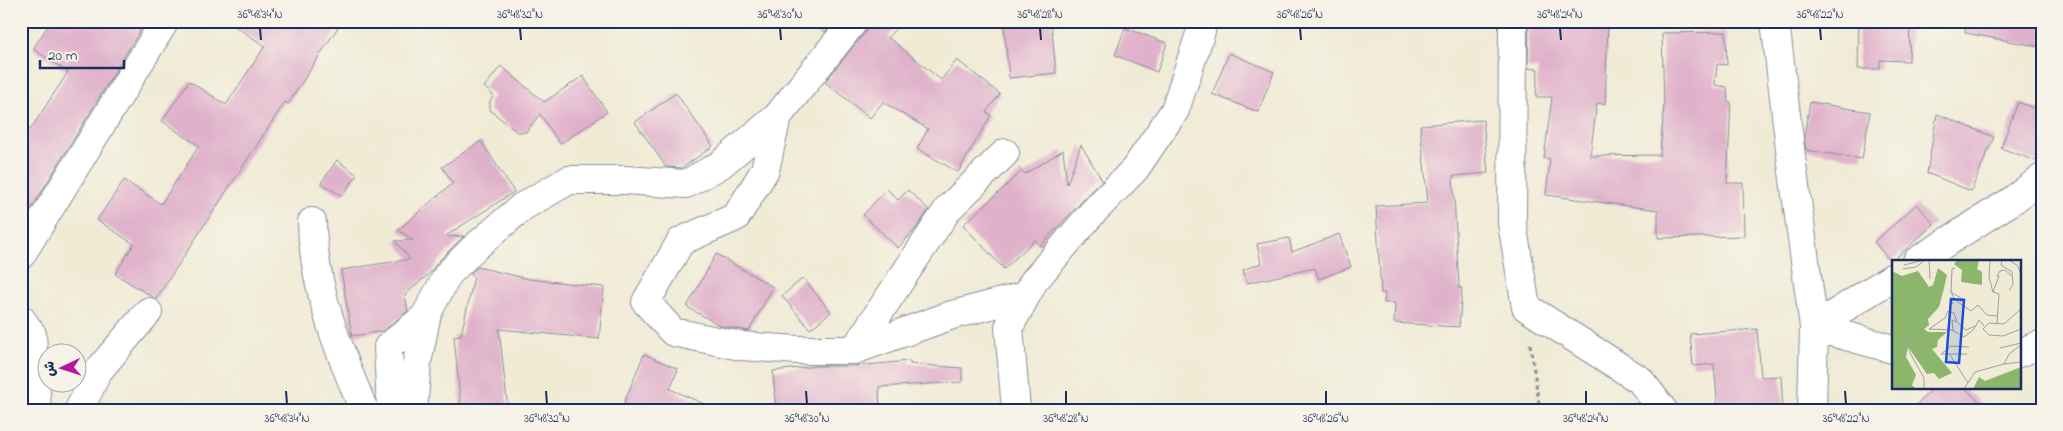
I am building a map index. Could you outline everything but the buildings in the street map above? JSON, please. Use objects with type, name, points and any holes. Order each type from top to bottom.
[{"type":"street","points":[[21,255],[166,21]]},
{"type":"street","points":[[413,410],[417,363],[427,315],[448,274],[473,249],[522,208],[569,180],[625,180],[686,184],[720,165],[777,117],[854,21]]},
{"type":"street","points":[[1016,410],[1009,327],[1034,281],[1093,212],[1135,169],[1174,110],[1201,31],[1202,21]]},
{"type":"street","points":[[1513,21],[1512,223],[1526,307],[1640,380],[1663,410]]},
{"type":"street","points":[[1775,21],[1814,327],[1812,410]]},
{"type":"street","points":[[777,117],[765,170],[736,217],[681,241],[646,302],[674,332],[741,346],[797,350],[854,350],[952,315],[1025,296]]},
{"type":"street","points":[[854,350],[948,209],[1005,153]]},
{"type":"street","points":[[1920,260],[2013,200],[2042,178]]},
{"type":"street","points":[[312,222],[312,249],[324,298],[340,354],[364,410]]},
{"type":"street","points":[[1814,327],[1892,278]]},
{"type":"street","points":[[79,410],[98,371],[148,312]]},
{"type":"street","points":[[391,410],[388,347],[427,315]]},
{"type":"street","points":[[21,319],[32,334],[38,410]]},
{"type":"street","points":[[1814,327],[1892,349]]},
{"type":"street","points":[[2020,352],[2042,344]]},
{"type":"path","points":[[1526,307],[1531,359],[1540,410]]}]
